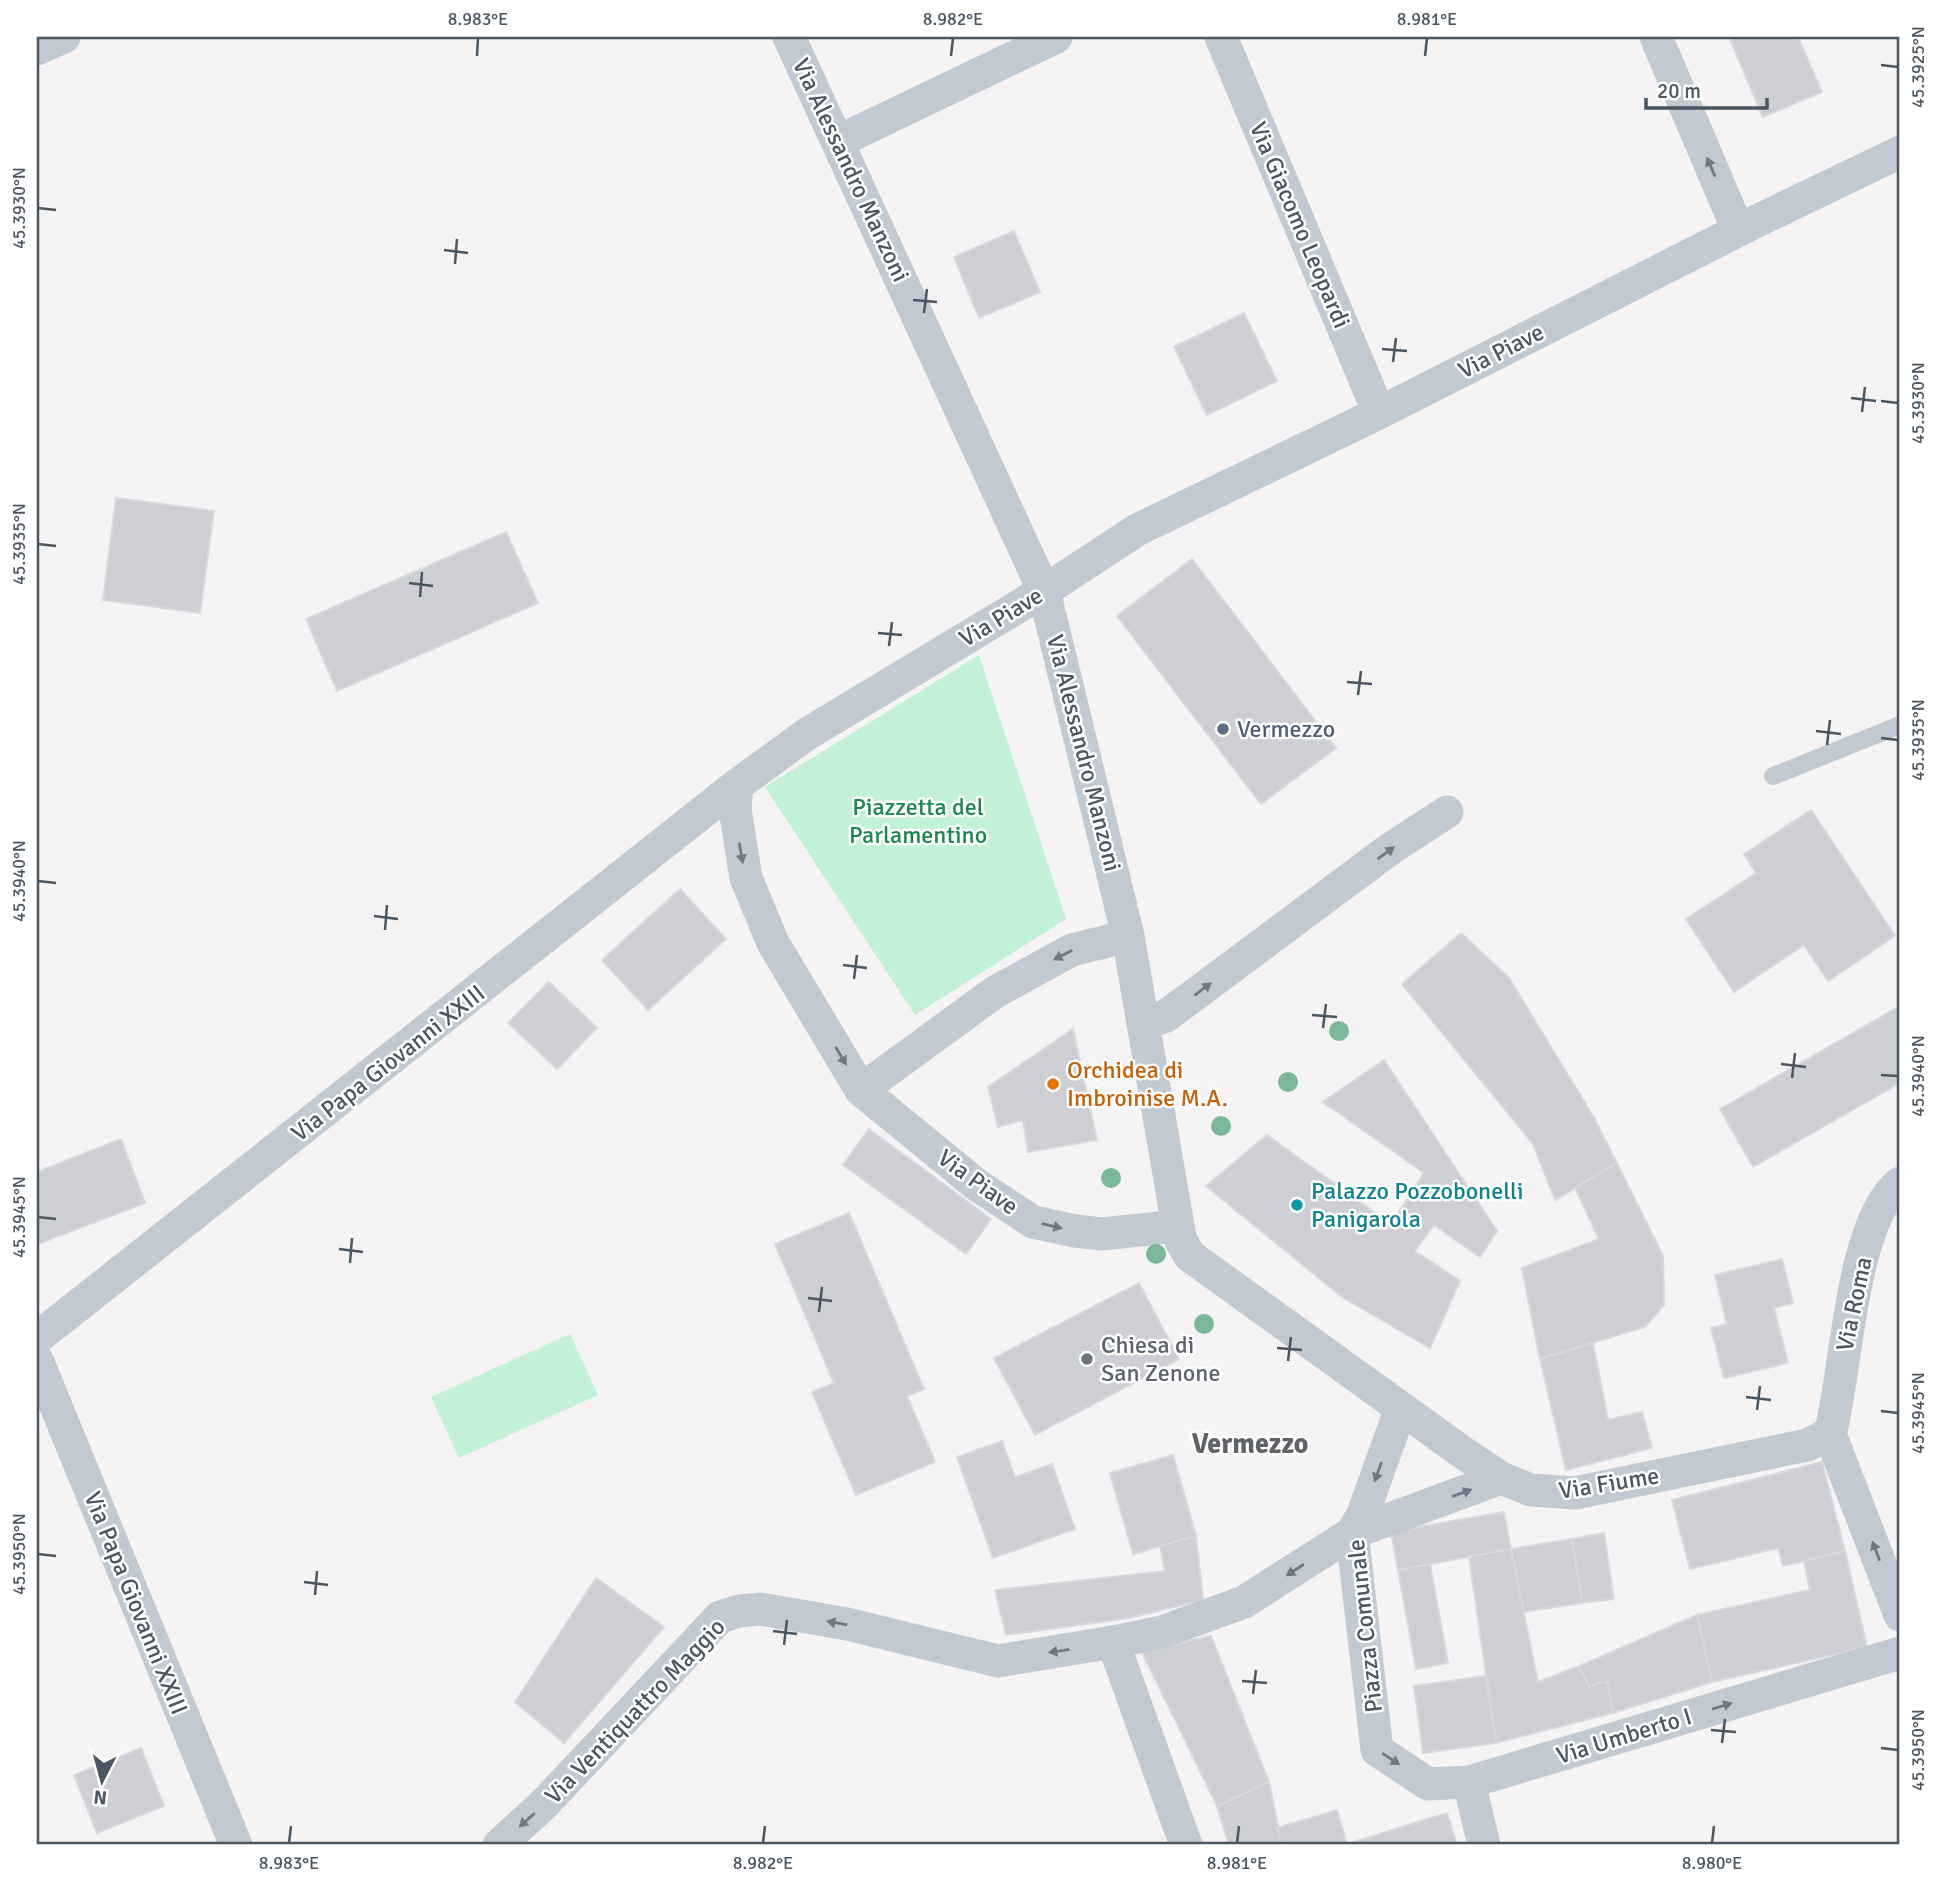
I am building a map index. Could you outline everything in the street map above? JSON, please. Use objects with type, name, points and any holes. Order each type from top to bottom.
[{"type":"street","points":[[37,49],[64,37]]},
{"type":"street","name":"Via Alessandro Manzoni","points":[[789,37],[1044,591],[1128,936],[1178,1226]]},
{"type":"street","points":[[839,141],[1056,37]]},
{"type":"street","name":"Via Giacomo Leopardi","points":[[1221,37],[1379,413]]},
{"type":"street","points":[[1656,37],[1738,230]]},
{"type":"street","name":"Via Piave","points":[[1178,1226],[1102,1234],[1033,1222],[977,1185],[861,1090],[773,943],[746,878],[735,809],[737,785],[807,734],[1044,591],[1137,530],[1379,413],[1738,230],[1900,152]]},
{"type":"street","name":"Via Papa Giovanni XXIII","points":[[37,1338],[737,785]]},
{"type":"street","points":[[1145,1023],[1166,1016],[1390,849],[1447,812]]},
{"type":"street","points":[[861,1090],[995,992],[1072,950],[1128,936]]},
{"type":"street","name":"Via Roma","points":[[1830,1434],[1839,1373],[1871,1229],[1886,1198],[1900,1182]]},
{"type":"street","points":[[1178,1226],[1181,1241],[1190,1256],[1401,1408]]},
{"type":"street","name":"Via Papa Giovanni XXIII","points":[[37,1360],[236,1845]]},
{"type":"street","name":"Via Fiume","points":[[1401,1408],[1501,1478],[1531,1490],[1575,1493],[1807,1445],[1830,1434]]},
{"type":"street","name":"Piazza Comunale","points":[[1401,1408],[1363,1514],[1352,1533],[1377,1750],[1428,1784],[1469,1782]]},
{"type":"street","points":[[1830,1434],[1900,1615]]},
{"type":"street","points":[[1352,1533],[1501,1478]]},
{"type":"street","name":"Via Ventiquattro Maggio","points":[[499,1845],[544,1804],[720,1617],[761,1609],[847,1624],[998,1661],[1162,1633],[1244,1602],[1352,1533]]},
{"type":"street","points":[[1113,1642],[1186,1845]]},
{"type":"street","name":"Via Umberto I","points":[[1469,1782],[1900,1653]]},
{"type":"street","points":[[1469,1782],[1484,1845]]},
{"type":"lane","points":[[1773,776],[1900,725]]},
{"type":"green space","name":"Piazzetta del Parlamentino","points":[[979,655],[1066,919],[915,1015],[765,787]]},
{"type":"green space","points":[[570,1334],[598,1395],[459,1458],[431,1397]]},
{"type":"building","points":[[1729,37],[1798,37],[1822,92],[1763,117]]},
{"type":"building","points":[[1014,231],[1040,292],[979,318],[954,257]]},
{"type":"building","points":[[1244,313],[1277,381],[1207,415],[1174,347]]},
{"type":"building","points":[[116,498],[214,511],[200,613],[103,600]]},
{"type":"building","points":[[506,532],[538,603],[337,691],[306,619]]},
{"type":"building","points":[[1192,559],[1336,748],[1261,804],[1117,616]]},
{"type":"building","points":[[1811,810],[1895,936],[1828,981],[1804,945],[1734,992],[1686,919],[1756,873],[1744,854]]},
{"type":"building","points":[[680,889],[726,939],[648,1010],[602,960]]},
{"type":"building","points":[[1461,933],[1509,978],[1593,1116],[1617,1163],[1555,1200],[1533,1144],[1402,984]]},
{"type":"building","points":[[549,982],[597,1028],[557,1069],[508,1023]]},
{"type":"building","points":[[1900,1006],[1900,1083],[1753,1167],[1720,1109]]},
{"type":"building","points":[[1073,1029],[1097,1140],[1028,1152],[1023,1120],[998,1127],[988,1087]]},
{"type":"building","name":"Palazzo Pozzobonelli Panigarola","points":[[1384,1060],[1497,1231],[1480,1257],[1434,1225],[1415,1251],[1460,1281],[1430,1348],[1342,1297],[1206,1186],[1267,1135],[1391,1224],[1424,1173],[1323,1102]]},
{"type":"building","points":[[869,1129],[991,1219],[966,1254],[843,1165]]},
{"type":"building","points":[[121,1139],[145,1203],[38,1244],[37,1172]]},
{"type":"building","points":[[1617,1163],[1663,1256],[1664,1305],[1645,1327],[1540,1359],[1522,1268],[1599,1239],[1575,1188]]},
{"type":"building","points":[[849,1213],[924,1389],[907,1396],[935,1462],[856,1495],[812,1392],[834,1383],[775,1244]]},
{"type":"building","points":[[1782,1259],[1793,1303],[1774,1308],[1788,1363],[1724,1378],[1711,1328],[1727,1324],[1715,1275]]},
{"type":"building","name":"Chiesa di San Zenone","points":[[1139,1283],[1179,1359],[1035,1435],[994,1358]]},
{"type":"building","points":[[1593,1343],[1608,1420],[1642,1412],[1652,1448],[1566,1470],[1540,1359]]},
{"type":"building","points":[[1002,1441],[1015,1477],[1052,1464],[1075,1529],[993,1558],[957,1457]]},
{"type":"building","points":[[1173,1455],[1196,1536],[1133,1554],[1110,1473]]},
{"type":"building","points":[[1822,1462],[1845,1551],[1783,1566],[1778,1548],[1690,1569],[1672,1500]]},
{"type":"building","points":[[1504,1512],[1511,1549],[1398,1570],[1391,1532]]},
{"type":"building","points":[[1604,1533],[1614,1599],[1582,1603],[1572,1539]]},
{"type":"building","points":[[1196,1536],[1203,1600],[1129,1618],[1006,1635],[995,1590],[1165,1571],[1160,1546]]},
{"type":"building","points":[[1572,1539],[1582,1603],[1522,1612],[1511,1549]]},
{"type":"building","points":[[1511,1549],[1538,1682],[1579,1666],[1589,1686],[1607,1681],[1613,1713],[1496,1743],[1469,1557]]},
{"type":"building","points":[[1845,1551],[1867,1647],[1712,1682],[1697,1615],[1810,1590],[1804,1561]]},
{"type":"building","points":[[1430,1564],[1448,1663],[1416,1669],[1398,1570]]},
{"type":"building","points":[[596,1578],[664,1627],[564,1743],[515,1702]]},
{"type":"building","points":[[1697,1615],[1712,1682],[1613,1713],[1607,1681],[1589,1686],[1579,1666]]},
{"type":"building","points":[[1211,1636],[1269,1782],[1217,1806],[1142,1652]]},
{"type":"building","points":[[1486,1676],[1496,1743],[1423,1753],[1414,1686]]},
{"type":"building","points":[[141,1748],[164,1806],[97,1833],[74,1775]]},
{"type":"building","points":[[1269,1782],[1282,1845],[1229,1845],[1217,1806]]},
{"type":"building","points":[[1337,1810],[1347,1844],[1447,1813],[1457,1845],[1282,1845],[1277,1828]]},
{"type":"place","name":"Vermezzo","points":[[1223,729]]},
{"type":"place","name":"Orchidea di Imbroinise M.A.","points":[[1053,1084]]},
{"type":"place","name":"Palazzo Pozzobonelli Panigarola","points":[[1297,1205]]},
{"type":"place","name":"Chiesa di San Zenone","points":[[1087,1359]]},
{"type":"district","name":"Vermezzo","points":[[1250,1444]]}]
